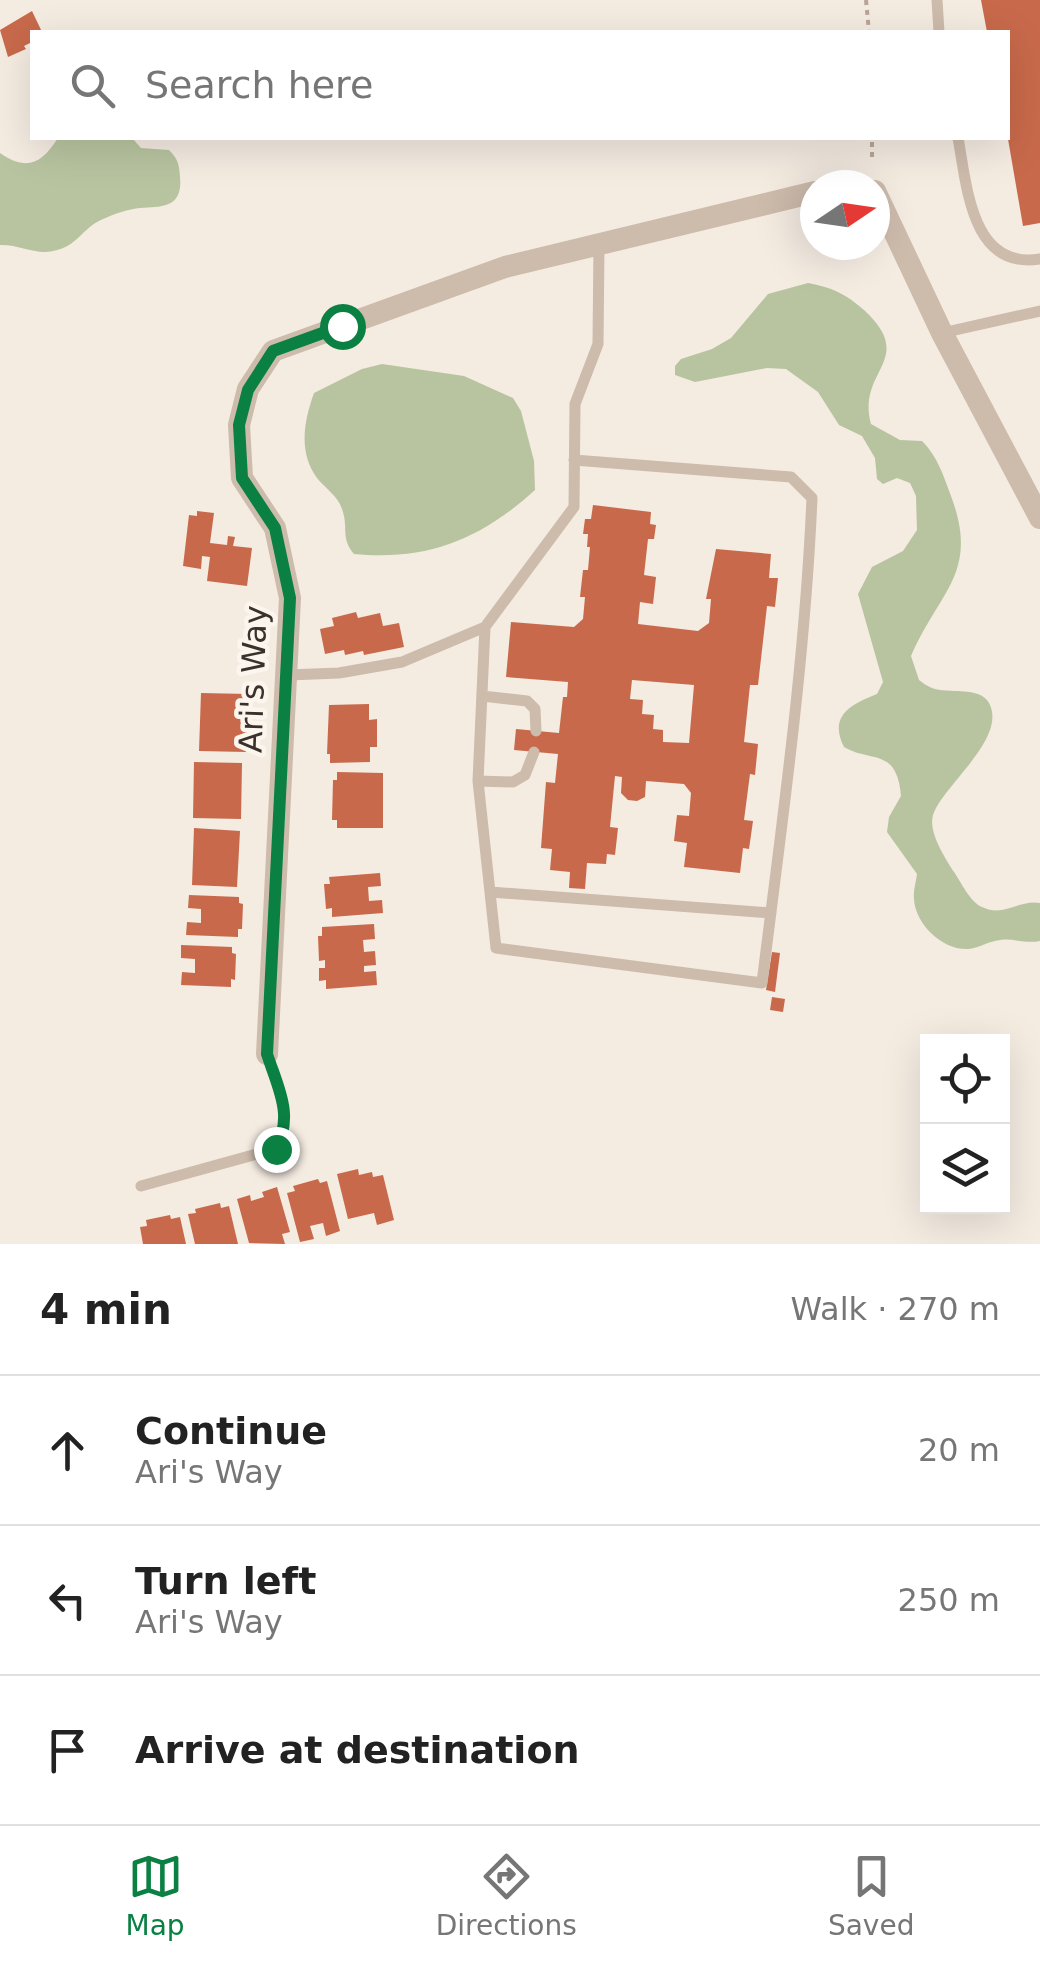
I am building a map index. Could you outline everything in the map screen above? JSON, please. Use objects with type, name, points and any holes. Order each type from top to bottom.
[{"type":"street","name":"Ari's Way","points":[[267,1054],[290,598],[275,528],[242,478],[239,425],[248,390],[273,351],[505,267],[800,196]]},
{"type":"street","points":[[890,228],[1040,518]]},
{"type":"lane","points":[[937,0],[939,30]]},
{"type":"lane","points":[[958,140],[982,234],[998,253],[1026,261],[1040,259]]},
{"type":"lane","points":[[288,675],[339,674],[402,662],[485,627],[574,508],[575,404],[598,344],[599,244]]},
{"type":"lane","points":[[942,333],[1040,311]]},
{"type":"lane","points":[[485,627],[478,781],[496,948],[762,984],[809,563],[812,498],[791,477],[574,460]]},
{"type":"lane","points":[[482,696],[527,701],[534,709],[536,731]]},
{"type":"lane","points":[[478,781],[513,782],[526,776],[534,752]]},
{"type":"lane","points":[[490,892],[770,912]]},
{"type":"lane","name":"Ari's Way","points":[[141,1186],[276,1149],[284,1132],[286,1110],[267,1054]]},
{"type":"path","points":[[866,0],[869,30]]},
{"type":"path","points":[[872,140],[872,157]]},
{"type":"green space","points":[[56,140],[134,140],[141,148],[169,150],[178,165],[178,195],[163,206],[131,209],[103,219],[61,249],[40,252],[0,245],[0,153],[26,163],[46,154]]},
{"type":"green space","points":[[808,283],[844,295],[879,327],[886,341],[886,354],[871,390],[871,424],[900,440],[922,441],[928,447],[943,474],[959,522],[961,544],[952,580],[911,656],[919,680],[939,690],[979,694],[989,703],[992,717],[982,746],[933,815],[935,837],[978,904],[990,910],[1004,910],[1040,903],[1040,941],[1000,940],[959,948],[932,934],[916,908],[917,874],[887,832],[889,817],[901,796],[899,780],[888,763],[844,747],[840,736],[845,712],[877,694],[883,682],[858,594],[872,567],[903,551],[917,530],[916,496],[910,483],[897,478],[883,484],[877,479],[875,458],[862,436],[839,425],[818,392],[786,369],[767,368],[695,382],[675,375],[675,366],[681,359],[731,338],[768,294]]},
{"type":"green space","points":[[382,364],[464,376],[513,398],[521,411],[534,461],[535,490],[494,522],[452,543],[406,554],[354,554],[347,542],[340,504],[317,478],[307,458],[306,425],[314,393],[362,369]]},
{"type":"building","points":[[981,0],[1040,0],[1040,223],[1023,226],[1008,140],[1010,30],[987,30]]},
{"type":"building","points":[[32,11],[41,30],[30,30],[26,49],[8,57],[0,30]]},
{"type":"building","points":[[593,505],[651,512],[650,524],[656,525],[654,539],[648,539],[644,575],[656,577],[653,604],[640,602],[638,624],[698,631],[709,623],[711,599],[706,599],[716,549],[771,554],[769,578],[778,578],[775,607],[767,606],[758,685],[750,685],[744,742],[758,744],[744,820],[753,821],[749,849],[743,848],[740,873],[684,867],[687,843],[674,841],[677,815],[689,816],[691,793],[684,784],[646,781],[645,797],[628,800],[621,793],[622,777],[615,776],[610,827],[618,828],[615,855],[607,854],[606,864],[587,863],[585,889],[569,888],[570,872],[550,870],[552,849],[541,848],[546,782],[555,783],[558,754],[514,750],[516,729],[559,733],[568,682],[506,677],[511,622],[574,627],[583,619],[585,597],[580,597],[590,547],[588,534],[583,534],[585,519],[591,519]],"holes":[[[632,680],[694,685],[689,743],[663,742],[663,730],[653,729],[654,715],[642,714],[643,700],[630,699]]]},
{"type":"building","points":[[197,511],[214,513],[210,543],[227,545],[228,536],[235,537],[233,546],[252,548],[247,586],[207,581],[210,557],[202,556],[201,569],[183,566],[189,515],[197,516]]},
{"type":"building","points":[[356,612],[358,618],[380,613],[383,626],[399,623],[404,647],[364,655],[363,651],[345,655],[344,650],[325,654],[320,629],[334,626],[332,618]]},
{"type":"building","points":[[201,693],[248,694],[246,752],[199,751]]},
{"type":"building","points":[[369,704],[369,720],[377,719],[377,747],[370,747],[370,762],[330,763],[329,705]]},
{"type":"building","points":[[194,762],[242,763],[241,819],[193,818]]},
{"type":"building","points":[[337,772],[383,773],[383,828],[337,828],[337,820],[332,820],[333,780],[337,780]]},
{"type":"building","points":[[194,828],[240,831],[237,887],[192,885]]},
{"type":"building","points":[[380,873],[381,886],[368,887],[369,901],[382,900],[383,913],[332,917],[332,908],[326,909],[324,884],[330,884],[329,877]]},
{"type":"building","points":[[189,895],[239,897],[243,904],[238,937],[186,935],[187,922],[201,923],[201,909],[188,908]]},
{"type":"building","points":[[374,924],[375,939],[363,940],[364,952],[375,951],[376,965],[364,966],[364,972],[376,971],[377,985],[326,989],[326,980],[319,981],[319,968],[325,968],[325,960],[319,961],[318,936],[322,936],[322,927]]},
{"type":"building","points":[[181,945],[232,947],[236,954],[231,987],[181,985],[182,972],[195,973],[195,959],[181,958]]},
{"type":"building","points":[[772,952],[780,953],[775,992],[766,990]]},
{"type":"building","points":[[772,997],[785,999],[783,1012],[770,1010]]},
{"type":"building","points":[[358,1169],[359,1175],[383,1175],[394,1220],[377,1225],[374,1213],[348,1219],[337,1174]]},
{"type":"building","points":[[318,1179],[320,1183],[327,1181],[340,1231],[326,1236],[323,1223],[310,1226],[314,1239],[300,1242],[287,1193],[295,1191],[293,1186]]},
{"type":"building","points":[[277,1187],[290,1232],[282,1234],[285,1244],[249,1243],[237,1199],[250,1195],[251,1201]]},
{"type":"building","points":[[220,1203],[221,1208],[229,1206],[238,1244],[195,1244],[188,1214]]},
{"type":"building","points":[[170,1215],[171,1219],[180,1217],[186,1244],[143,1244],[140,1227],[147,1226],[146,1220]]},
{"type":"route","points":[[276,1149],[284,1132],[286,1110],[267,1054],[290,598],[275,528],[242,478],[239,425],[248,390],[273,351],[342,326]]}]
